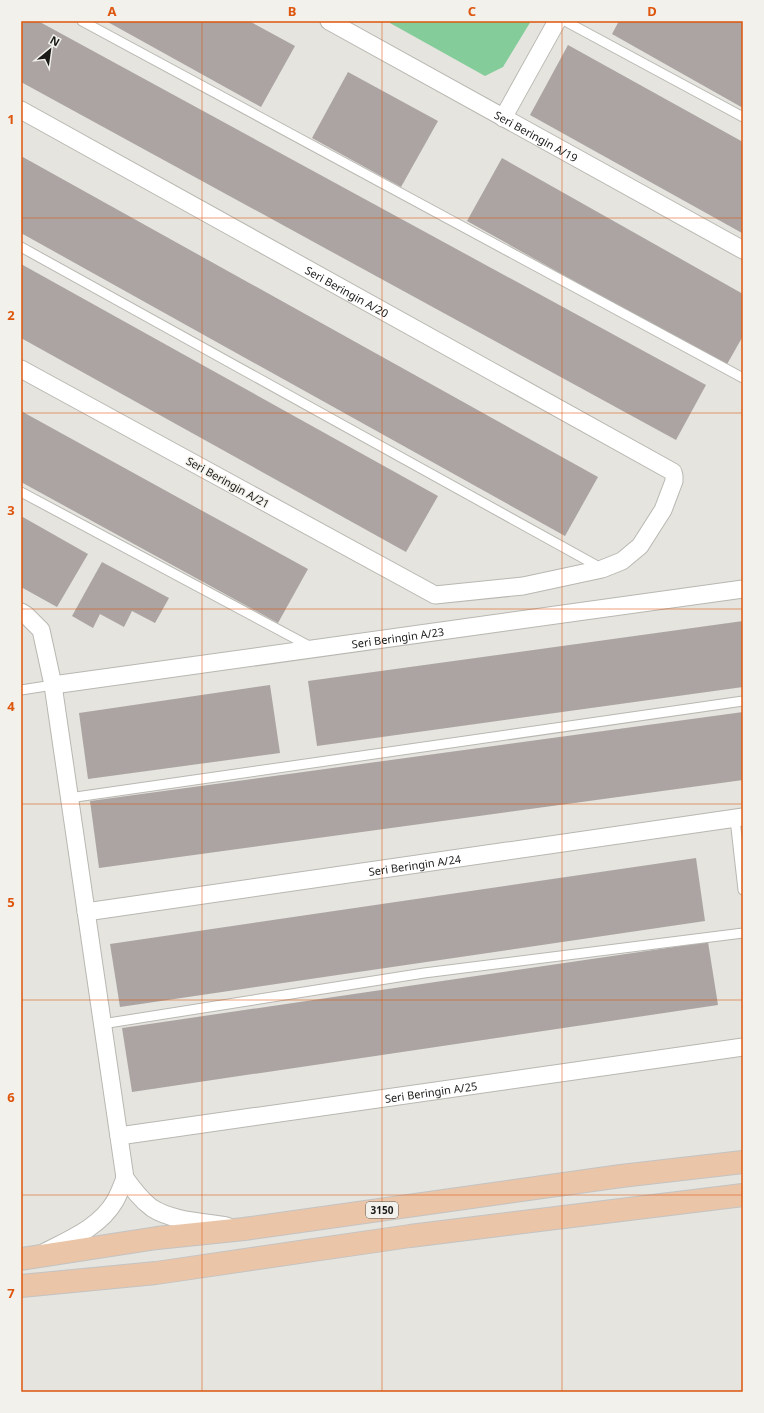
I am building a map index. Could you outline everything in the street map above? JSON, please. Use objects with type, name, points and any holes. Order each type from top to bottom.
[{"type":"main road","name":"3150","points":[[28,1258],[157,1238],[244,1229],[621,1176],[743,1162]]},
{"type":"main road","points":[[21,1286],[156,1274],[410,1236],[743,1195]]},
{"type":"street","name":"Seri Beringin A/19","points":[[329,21],[356,27],[503,118],[743,250]]},
{"type":"street","points":[[503,118],[557,21]]},
{"type":"street","name":"Seri Beringin A/20","points":[[21,110],[673,472],[674,481],[663,510],[640,546],[622,560],[602,569]]},
{"type":"street","name":"Seri Beringin A/21","points":[[21,369],[435,594],[523,586],[602,569]]},
{"type":"street","name":"Seri Beringin A/23","points":[[53,685],[743,589]]},
{"type":"street","points":[[21,612],[41,630],[53,685],[125,1178],[136,1194],[152,1208],[171,1216],[244,1229]]},
{"type":"street","name":"Seri Beringin A/24","points":[[86,912],[739,818]]},
{"type":"street","name":"Seri Beringin A/25","points":[[119,1136],[743,1047]]},
{"type":"street","points":[[28,1258],[88,1229],[104,1217],[116,1201],[125,1178]]},
{"type":"lane","points":[[82,21],[743,378]]},
{"type":"lane","points":[[565,21],[743,117]]},
{"type":"lane","points":[[21,247],[602,569]]},
{"type":"lane","points":[[21,492],[314,648]]},
{"type":"lane","points":[[21,690],[53,685]]},
{"type":"lane","points":[[69,798],[743,701]]},
{"type":"lane","points":[[739,818],[743,890]]},
{"type":"lane","points":[[102,1024],[424,973],[743,933]]},
{"type":"green space","points":[[389,21],[531,21],[503,67],[485,76],[390,23]]},
{"type":"building","points":[[22,21],[38,21],[706,385],[676,440],[21,82]]},
{"type":"building","points":[[106,21],[249,21],[295,46],[261,107]]},
{"type":"building","points":[[619,21],[743,21],[743,108],[612,34]]},
{"type":"building","points":[[568,45],[743,142],[742,233],[530,115]]},
{"type":"building","points":[[348,72],[438,121],[401,187],[312,138]]},
{"type":"building","points":[[21,156],[598,477],[565,536],[21,233]]},
{"type":"building","points":[[502,158],[743,294],[743,336],[726,366],[467,221]]},
{"type":"building","points":[[21,264],[438,496],[406,552],[21,338]]},
{"type":"building","points":[[21,411],[308,569],[278,623],[21,482]]},
{"type":"building","points":[[21,516],[88,554],[57,607],[21,587]]},
{"type":"building","points":[[102,562],[169,598],[155,623],[132,611],[124,627],[100,614],[93,628],[72,616]]},
{"type":"building","points":[[743,621],[743,687],[317,746],[308,681]]},
{"type":"building","points":[[270,685],[280,753],[88,779],[79,713]]},
{"type":"building","points":[[743,712],[743,780],[99,868],[90,801]]},
{"type":"building","points":[[696,858],[705,921],[120,1007],[110,944]]},
{"type":"building","points":[[708,942],[718,1005],[132,1092],[122,1028]]}]
